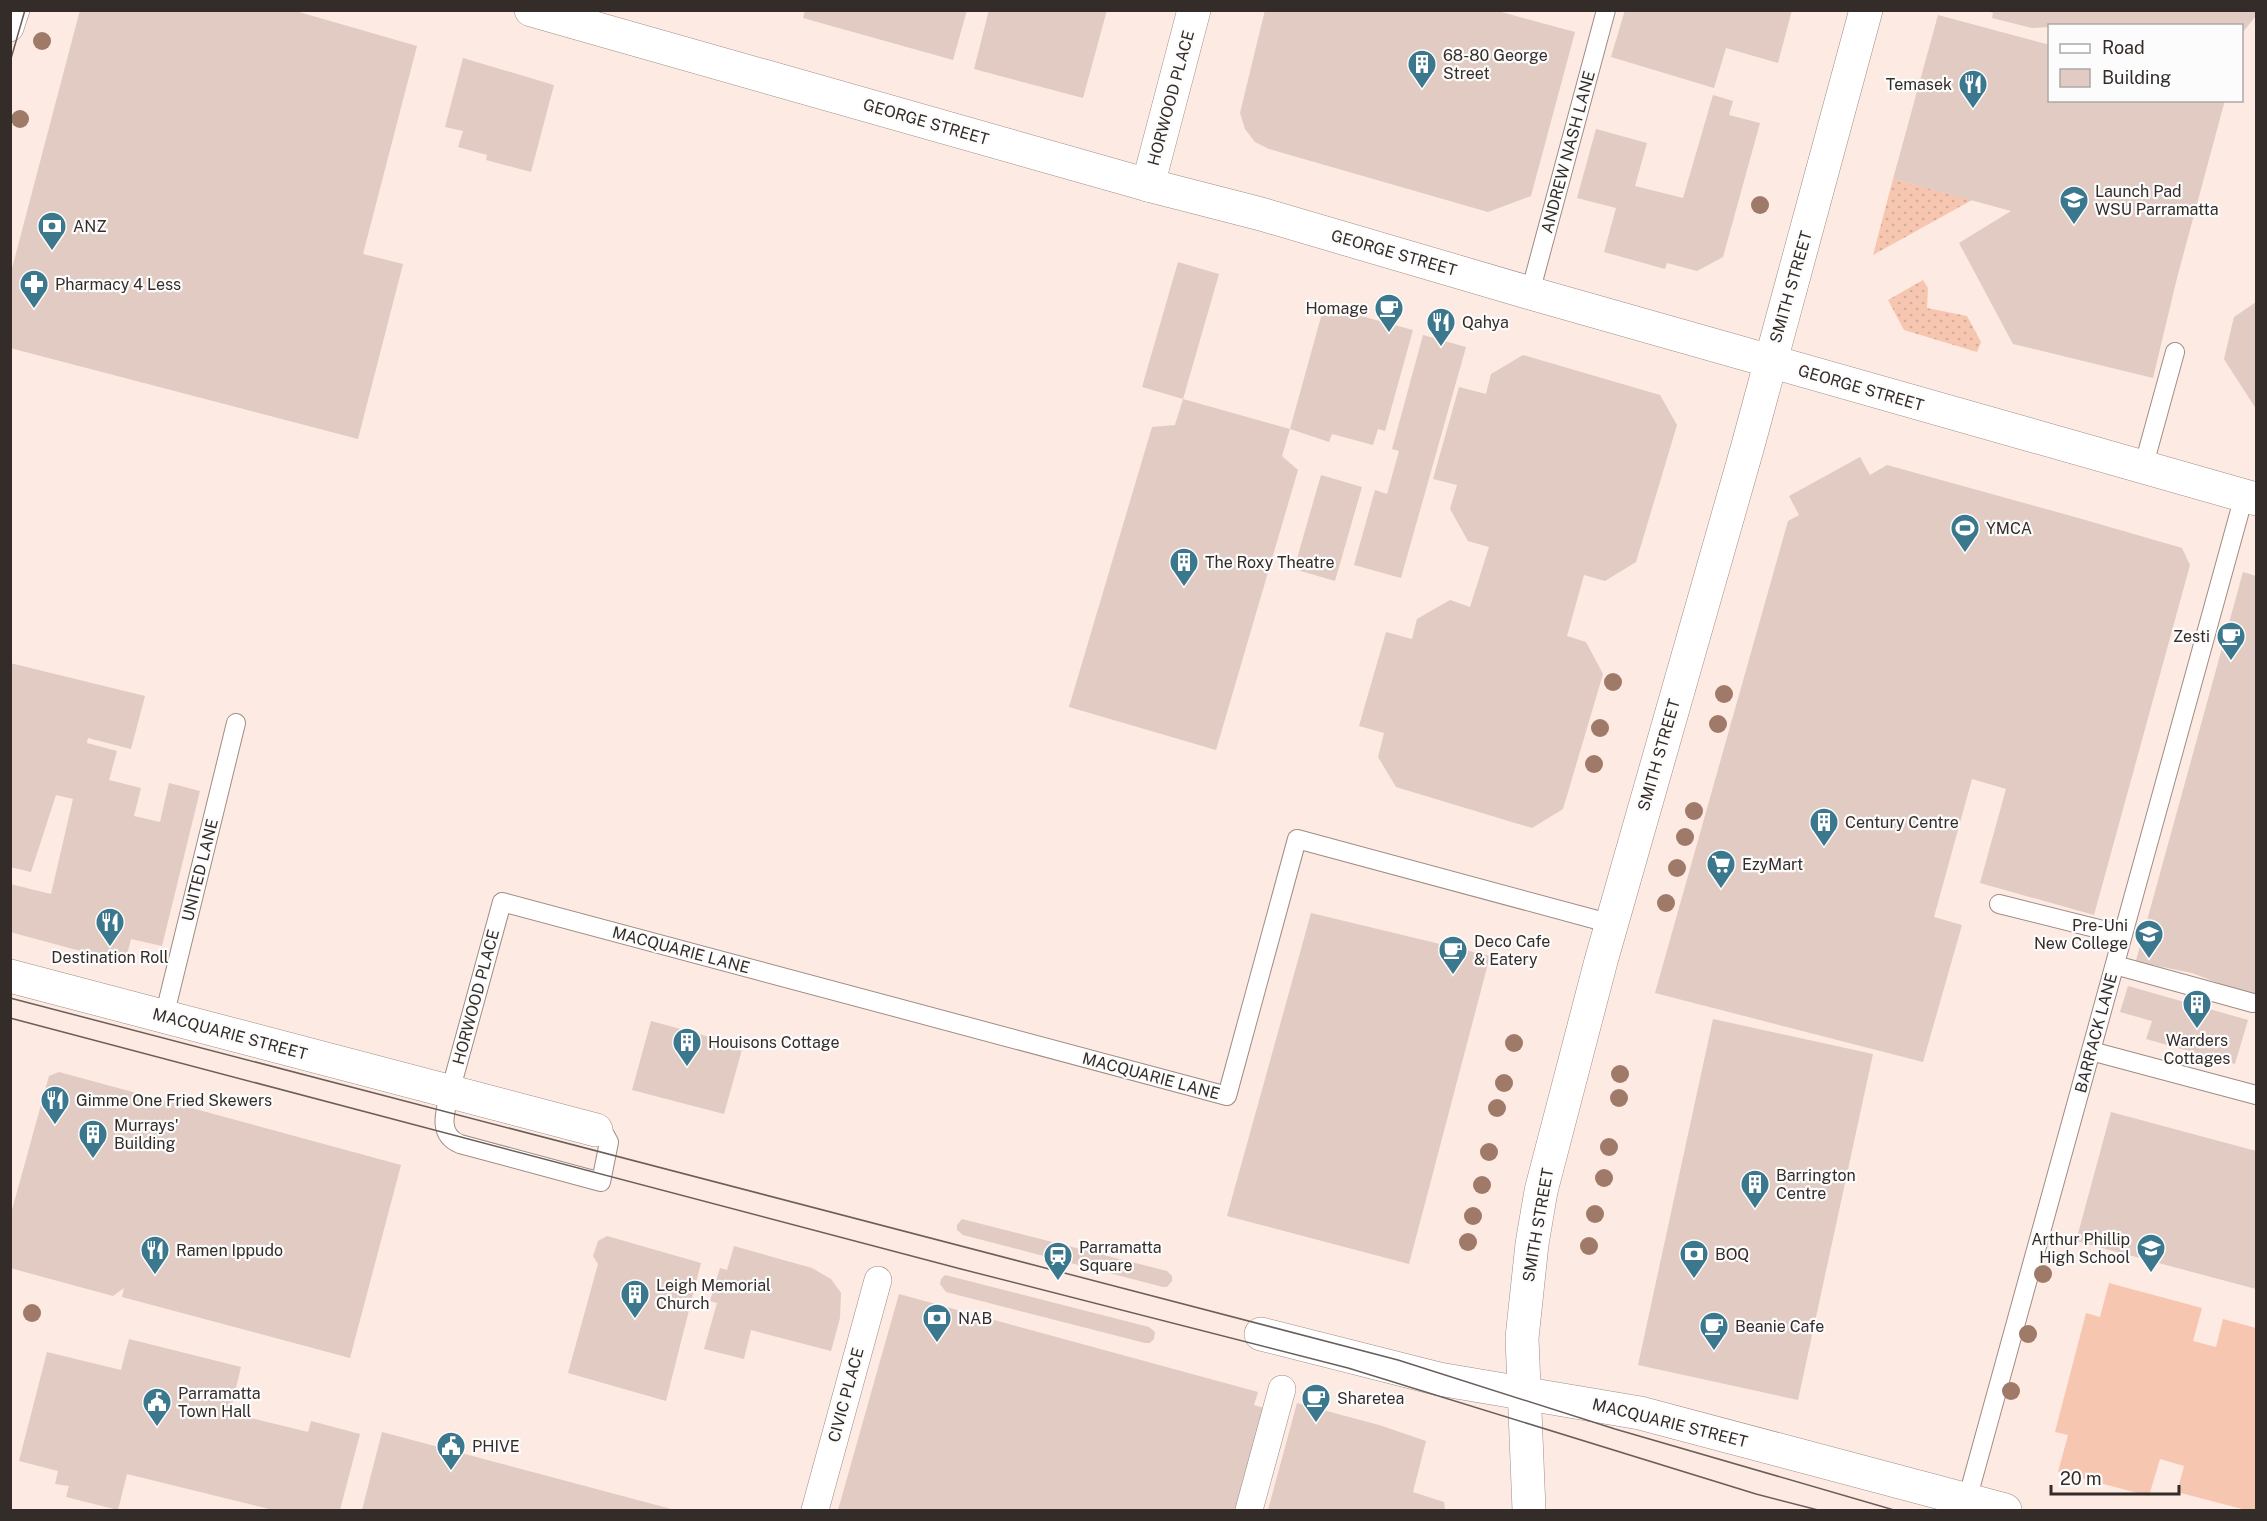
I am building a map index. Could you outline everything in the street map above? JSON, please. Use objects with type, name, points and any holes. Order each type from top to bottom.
[{"type":"street","points":[[10,28],[16,10]]},
{"type":"street","name":"GEORGE STREET","points":[[531,10],[1148,185],[1261,214],[1530,293],[2250,497]]},
{"type":"street","name":"HORWOOD PLACE","points":[[1148,185],[1194,10]]},
{"type":"street","name":"SMITH STREET","points":[[1529,1510],[1524,1392],[1524,1316],[1541,1191],[1612,924],[1747,449],[1866,10]]},
{"type":"street","name":"MACQUARIE STREET","points":[[10,976],[596,1130]]},
{"type":"street","name":"CIVIC PLACE","points":[[815,1510],[878,1280]]},
{"type":"street","name":"MACQUARIE STREET","points":[[1261,1334],[1438,1379],[1640,1413],[2005,1510]]},
{"type":"street","points":[[1249,1510],[1282,1389]]},
{"type":"lane","name":"ANDREW NASH LANE","points":[[1530,293],[1606,10]]},
{"type":"lane","points":[[2143,468],[2175,352]]},
{"type":"lane","name":"BARRACK LANE","points":[[1967,1500],[2123,935],[2250,497]]},
{"type":"lane","name":"UNITED LANE","points":[[164,1017],[236,723]]},
{"type":"lane","name":"MACQUARIE LANE","points":[[502,902],[1227,1096],[1297,840],[1612,924]]},
{"type":"lane","name":"HORWOOD PLACE","points":[[450,1092],[502,902]]},
{"type":"lane","points":[[1999,904],[2123,935]]},
{"type":"lane","points":[[2115,965],[2253,1003]]},
{"type":"lane","points":[[2091,1051],[2256,1095]]},
{"type":"lane","name":"MACQUARIE STREET","points":[[450,1092],[444,1128],[455,1142],[600,1182],[609,1142],[604,1133],[596,1130]]},
{"type":"shaded area","points":[[1893,179],[1972,200],[1873,255]]},
{"type":"shaded area","points":[[1923,280],[1928,288],[1927,308],[1967,316],[1981,342],[1977,352],[1904,330],[1888,300]]},
{"type":"shaded area","points":[[2109,1283],[2202,1308],[2193,1341],[2216,1347],[2223,1319],[2256,1328],[2256,1510],[2246,1510],[2177,1492],[2184,1466],[2160,1459],[2149,1496],[2058,1472],[2068,1435],[2055,1432],[2086,1313],[2100,1317]]},
{"type":"building","points":[[80,10],[292,10],[417,46],[363,254],[403,264],[358,439],[10,348],[10,276]]},
{"type":"building","points":[[805,10],[967,10],[953,60],[803,18]]},
{"type":"building","points":[[989,10],[1107,10],[1083,98],[974,69]]},
{"type":"building","name":"68-80 George Street","points":[[1265,10],[1494,10],[1575,32],[1531,196],[1488,212],[1269,149],[1255,142],[1245,129],[1240,113]]},
{"type":"building","points":[[1625,10],[1792,10],[1778,63],[1726,48],[1714,88],[1611,57]]},
{"type":"building","points":[[1985,10],[2256,10],[2256,16],[2243,32],[2243,24],[2048,24],[2048,27],[2032,28],[1992,18],[1993,13]]},
{"type":"building","points":[[1938,15],[2048,44],[2048,102],[2224,102],[2177,278],[2153,378],[2013,344],[1959,243],[2011,211],[1893,179]]},
{"type":"building","points":[[463,58],[554,85],[531,172],[486,160],[487,155],[458,147],[463,131],[445,127]]},
{"type":"building","points":[[1713,95],[1733,101],[1729,115],[1760,123],[1723,257],[1697,271],[1667,263],[1665,269],[1604,252],[1616,208],[1577,198],[1596,129],[1647,143],[1635,186],[1683,198]]},
{"type":"building","points":[[1178,262],[1219,274],[1183,399],[1142,387]]},
{"type":"building","points":[[2256,302],[2256,409],[2224,359],[2234,317]]},
{"type":"building","points":[[1324,306],[1413,330],[1385,431],[1378,429],[1373,445],[1332,434],[1329,442],[1290,429]]},
{"type":"building","points":[[1423,335],[1466,347],[1401,578],[1354,565],[1375,490],[1387,494],[1399,451],[1392,449]]},
{"type":"building","points":[[1523,355],[1660,395],[1677,425],[1636,562],[1605,581],[1584,575],[1567,636],[1586,642],[1603,674],[1563,809],[1532,828],[1396,787],[1378,757],[1384,733],[1359,726],[1386,632],[1412,639],[1417,619],[1450,600],[1470,607],[1489,547],[1468,541],[1450,509],[1457,485],[1433,479],[1459,387],[1486,394],[1491,374]]},
{"type":"building","name":"The Roxy Theatre","points":[[1183,399],[1290,429],[1282,456],[1298,470],[1216,750],[1069,707],[1152,427],[1175,425]]},
{"type":"building","points":[[1860,457],[1870,475],[1887,465],[2082,519],[2182,548],[2190,565],[2094,915],[1980,883],[2006,789],[1972,779],[1934,917],[1962,925],[1923,1062],[1655,993],[1788,521],[1799,515],[1789,496]]},
{"type":"building","points":[[1321,475],[1362,487],[1335,581],[1294,569]]},
{"type":"building","points":[[2243,572],[2256,576],[2256,989],[2254,998],[2192,973],[2153,965],[2152,969],[2135,964]]},
{"type":"building","points":[[10,663],[145,696],[131,749],[88,738],[87,743],[117,751],[109,780],[141,788],[134,816],[160,822],[169,783],[200,791],[162,946],[131,939],[125,963],[10,932],[10,884],[51,894],[73,799],[56,795],[31,872],[10,867]]},
{"type":"building","points":[[1311,913],[1490,956],[1409,1264],[1227,1216]]},
{"type":"building","name":"Warders Cottages","points":[[2128,986],[2248,1020],[2235,1064],[2146,1039],[2152,1021],[2120,1012]]},
{"type":"building","name":"Barrington Centre","points":[[1713,1019],[1873,1054],[1798,1400],[1638,1365]]},
{"type":"building","name":"Houisons Cottage","points":[[651,1021],[743,1046],[724,1114],[632,1090]]},
{"type":"building","points":[[59,1072],[401,1165],[350,1358],[122,1297],[124,1288],[113,1296],[10,1268],[10,1217],[49,1076]]},
{"type":"building","points":[[2111,1112],[2256,1151],[2256,1289],[2076,1241]]},
{"type":"building","points":[[962,1219],[1167,1271],[1172,1276],[1172,1281],[1167,1287],[1163,1287],[963,1235],[957,1230],[957,1225]]},
{"type":"building","name":"Leigh Memorial Church","points":[[607,1236],[701,1263],[666,1401],[568,1373],[598,1264],[593,1256],[598,1241]]},
{"type":"building","points":[[734,1246],[812,1268],[831,1279],[841,1293],[840,1318],[831,1351],[751,1330],[744,1359],[704,1349],[717,1303],[710,1301],[720,1268],[727,1270]]},
{"type":"building","points":[[945,1275],[1149,1327],[1155,1332],[1154,1339],[1150,1343],[1145,1343],[946,1292],[940,1284]]},
{"type":"building","points":[[899,1294],[1258,1392],[1254,1405],[1270,1410],[1242,1510],[838,1510]]},
{"type":"building","name":"Parramatta Town Hall","points":[[129,1339],[241,1367],[230,1413],[308,1432],[311,1421],[360,1434],[340,1510],[273,1510],[127,1474],[118,1510],[66,1497],[69,1486],[55,1484],[58,1471],[19,1461],[47,1352],[121,1370]]},
{"type":"building","points":[[1297,1403],[1379,1425],[1426,1441],[1413,1492],[1444,1502],[1445,1510],[1268,1510]]},
{"type":"building","name":"PHIVE","points":[[382,1432],[675,1510],[362,1510]]},
{"type":"tram line","points":[[10,62],[25,10]]},
{"type":"tram line","points":[[10,998],[1398,1360],[1615,1429],[1894,1510]]},
{"type":"tram line","points":[[10,1018],[961,1269],[1348,1368],[1756,1494],[1818,1510]]},
{"type":"place","name":"68-80 George Street","points":[[1422,90]]},
{"type":"place","name":"Temasek","points":[[1973,110]]},
{"type":"place","name":"Launch Pad WSU Parramatta","points":[[2074,226]]},
{"type":"place","name":"ANZ","points":[[52,252]]},
{"type":"place","name":"Pharmacy 4 Less","points":[[34,310]]},
{"type":"place","name":"Homage","points":[[1389,334]]},
{"type":"place","name":"Qahya","points":[[1441,348]]},
{"type":"place","name":"YMCA","points":[[1965,554]]},
{"type":"place","name":"The Roxy Theatre","points":[[1184,588]]},
{"type":"place","name":"Zesti","points":[[2231,662]]},
{"type":"place","name":"Century Centre","points":[[1824,848]]},
{"type":"place","name":"EzyMart","points":[[1721,890]]},
{"type":"place","name":"Destination Roll","points":[[110,948]]},
{"type":"place","name":"Pre-Uni New College","points":[[2149,960]]},
{"type":"place","name":"Deco Cafe & Eatery","points":[[1453,976]]},
{"type":"place","name":"Warders Cottages","points":[[2197,1030]]},
{"type":"place","name":"Houisons Cottage","points":[[687,1068]]},
{"type":"place","name":"Gimme One Fried Skewers","points":[[55,1126]]},
{"type":"place","name":"Murrays' Building","points":[[93,1160]]},
{"type":"place","name":"Barrington Centre","points":[[1755,1210]]},
{"type":"place","name":"Arthur Phillip High School","points":[[2151,1274]]},
{"type":"place","name":"Ramen Ippudo","points":[[155,1276]]},
{"type":"place","name":"BOQ","points":[[1694,1280]]},
{"type":"place","name":"Parramatta Square","points":[[1058,1282]]},
{"type":"place","name":"Leigh Memorial Church","points":[[635,1320]]},
{"type":"place","name":"NAB","points":[[937,1344]]},
{"type":"place","name":"Beanie Cafe","points":[[1714,1352]]},
{"type":"place","name":"Sharetea","points":[[1316,1424]]},
{"type":"place","name":"Parramatta Town Hall","points":[[157,1428]]},
{"type":"place","name":"PHIVE","points":[[451,1472]]}]
